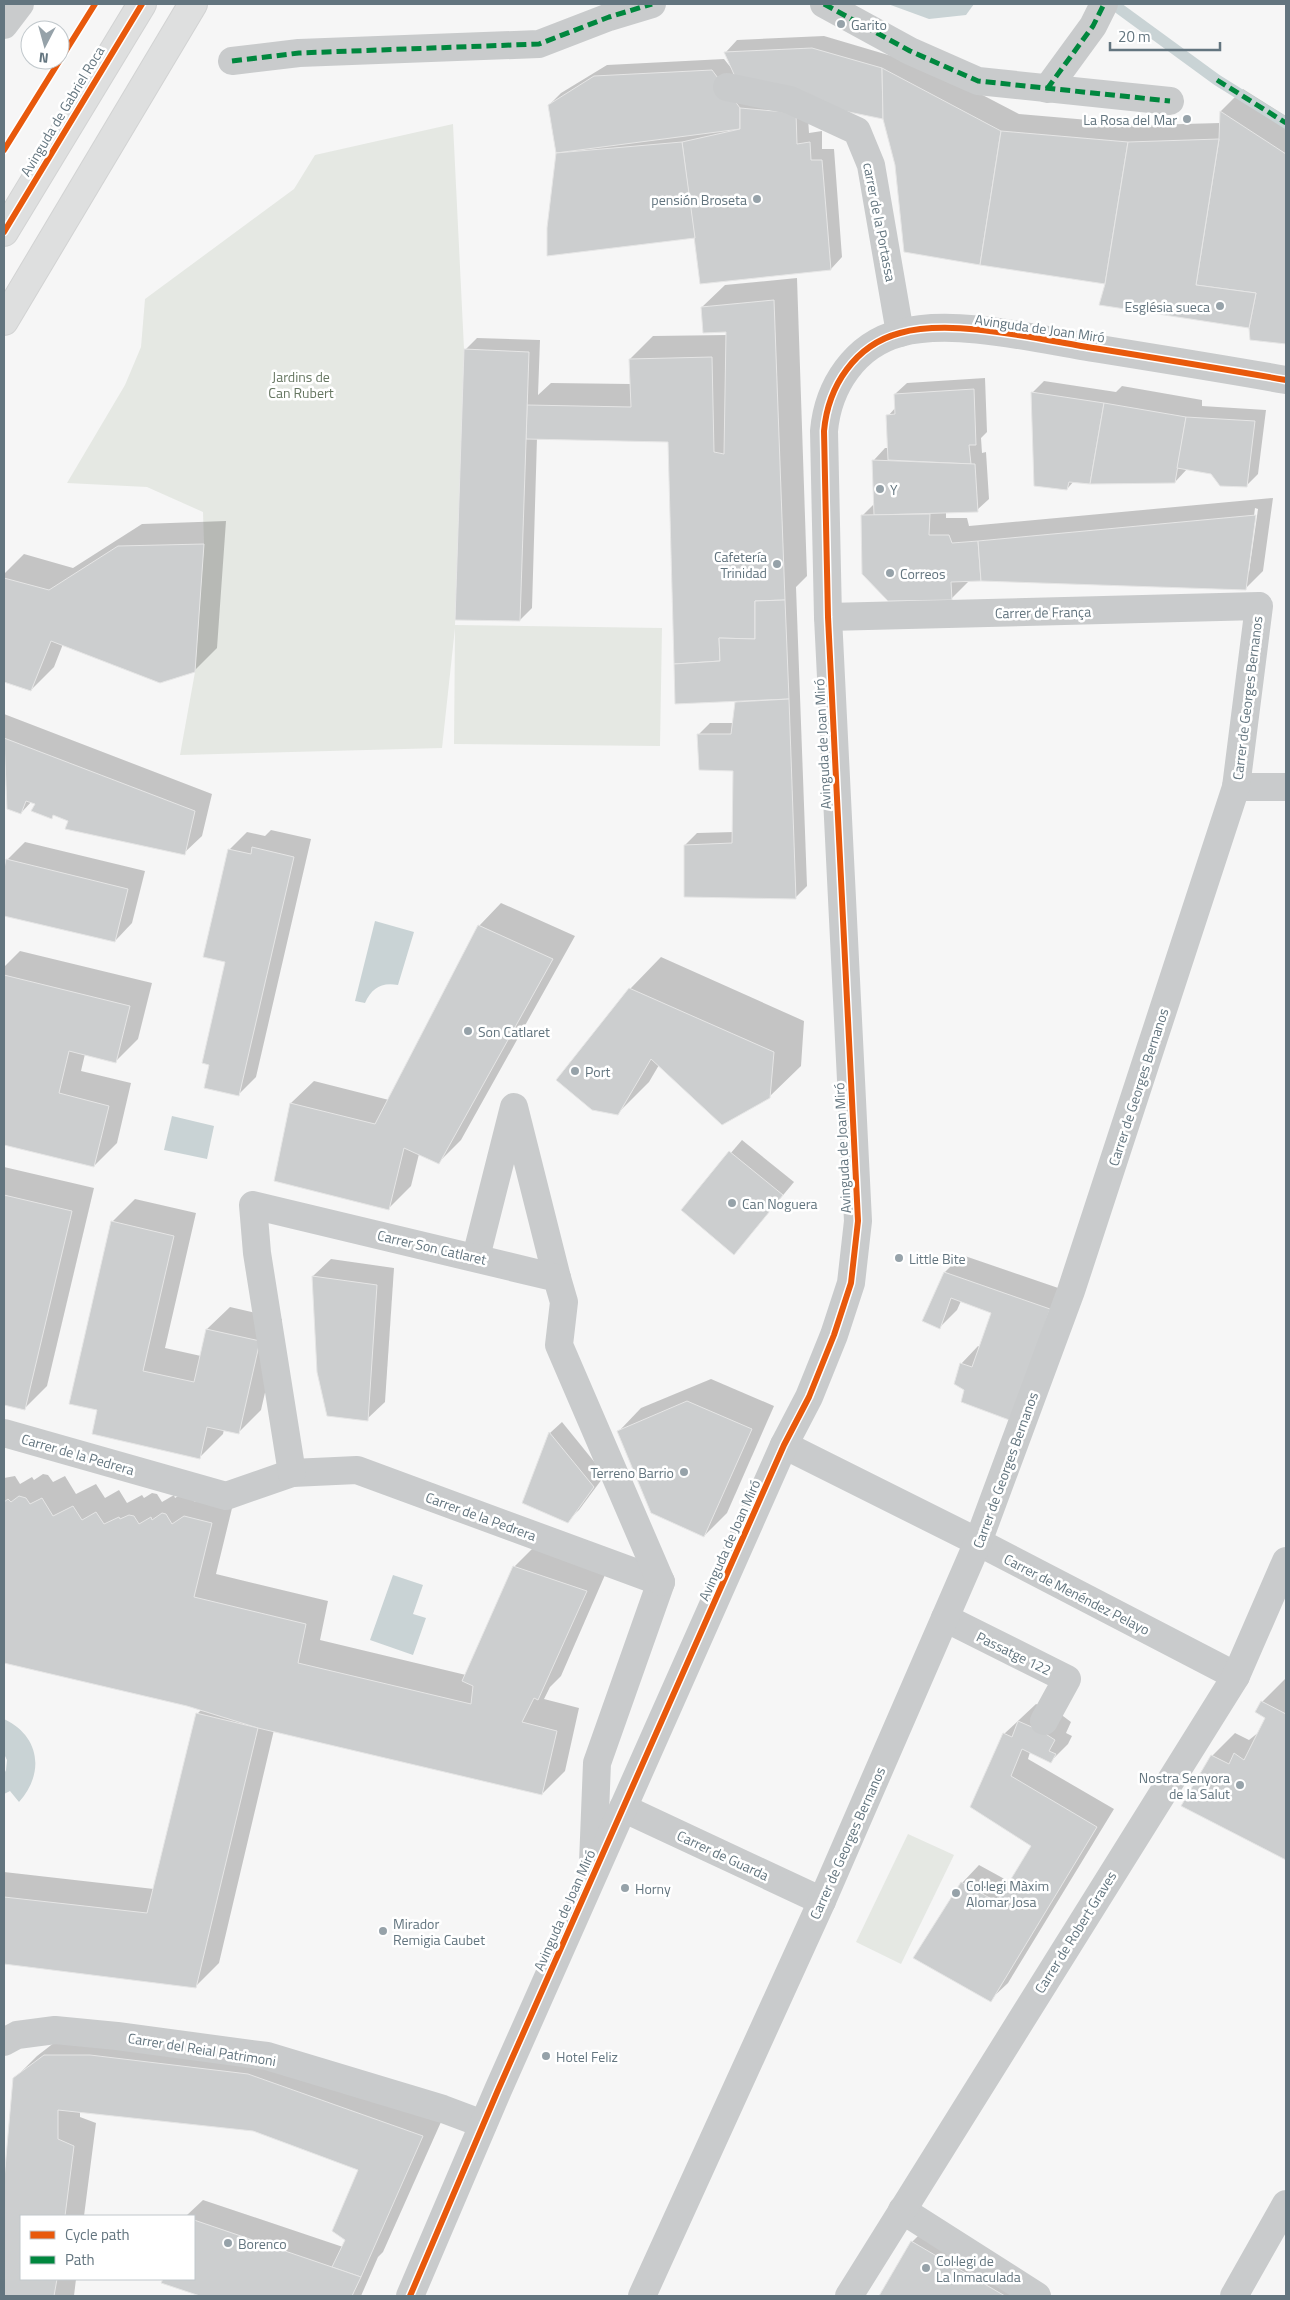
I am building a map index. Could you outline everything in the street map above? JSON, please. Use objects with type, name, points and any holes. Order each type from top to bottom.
[{"type":"highway","name":"Avinguda de Gabriel Roca","points":[[4,232],[142,4]]},
{"type":"highway","points":[[4,321],[193,4]]},
{"type":"street","points":[[4,25],[20,4]]},
{"type":"street","points":[[232,61],[299,53],[539,44],[608,17],[652,4]]},
{"type":"street","points":[[824,4],[910,51],[978,81],[1170,101]]},
{"type":"street","points":[[1047,89],[1093,26],[1104,4]]},
{"type":"street","name":"carrer de la Portassa","points":[[727,87],[790,100],[857,130],[872,165],[900,333]]},
{"type":"street","name":"Avinguda de Joan Miró","points":[[410,2296],[483,2124],[592,1877],[784,1445],[809,1397],[834,1336],[851,1283],[858,1221],[828,617],[824,431],[826,414],[838,380],[870,346],[900,333],[942,328],[992,331],[1286,380]]},
{"type":"street","name":"Carrer de França","points":[[828,617],[1258,606]]},
{"type":"street","name":"Carrer de Georges Bernanos","points":[[642,2296],[822,1901],[978,1542],[1071,1291],[1236,787],[1258,606]]},
{"type":"street","points":[[1236,787],[1286,787]]},
{"type":"street","points":[[476,1258],[514,1107],[564,1302],[558,1344],[661,1582],[597,1764],[592,1877]]},
{"type":"street","name":"Carrer Son Catlaret","points":[[292,1473],[257,1253],[254,1205],[557,1278]]},
{"type":"street","name":"Carrer de la Pedrera","points":[[4,1433],[226,1496],[292,1473],[357,1470],[661,1582]]},
{"type":"street","name":"Carrer de Menéndez Pelayo","points":[[784,1445],[978,1542],[1236,1676]]},
{"type":"street","name":"Carrer de Robert Graves","points":[[849,2296],[1236,1676],[1286,1561]]},
{"type":"street","name":"Passatge 122","points":[[945,1618],[1067,1679],[1044,1721]]},
{"type":"street","name":"Carrer de Guarda","points":[[624,1808],[822,1901]]},
{"type":"street","name":"Carrer del Reial Patrimoni","points":[[4,2042],[17,2035],[54,2030],[117,2036],[267,2056],[483,2124]]},
{"type":"street","points":[[1234,2296],[1286,2204]]},
{"type":"street","points":[[902,2210],[1037,2296]]},
{"type":"green space","name":"Jardins de Can Rubert","points":[[453,124],[464,349],[455,625],[662,628],[660,746],[454,744],[455,628],[442,748],[180,755],[195,672],[204,544],[203,512],[147,487],[67,483],[125,385],[141,347],[145,299],[294,189],[315,155]]},
{"type":"green space","points":[[908,1834],[954,1855],[901,1964],[856,1942]]},
{"type":"shaded area","points":[[888,4],[974,4],[966,15],[929,19]]},
{"type":"shaded area","points":[[375,921],[414,932],[398,985],[387,984],[378,987],[371,993],[365,1003],[355,1001]]},
{"type":"shaded area","points":[[172,1116],[214,1126],[207,1159],[164,1150]]},
{"type":"shaded area","points":[[393,1575],[423,1585],[413,1614],[426,1618],[413,1655],[370,1640]]},
{"type":"shaded area","points":[[4,1719],[16,1726],[25,1735],[35,1756],[33,1779],[19,1802],[10,1791],[4,1794],[4,1774],[7,1760],[4,1754]]},
{"type":"building","points":[[812,48],[882,68],[883,119],[741,90],[724,52]]},
{"type":"building","points":[[882,68],[1001,131],[980,265],[904,252],[895,165],[883,119]]},
{"type":"building","points":[[712,70],[740,108],[740,129],[556,153],[548,105],[594,76]]},
{"type":"building","name":"pensión Broseta","points":[[740,108],[796,113],[797,144],[810,142],[811,160],[822,160],[831,270],[700,284],[682,142],[740,129]]},
{"type":"building","points":[[1220,111],[1286,154],[1286,344],[1250,340],[1249,328],[1256,293],[1196,285],[1219,139]]},
{"type":"building","points":[[1001,131],[1128,142],[1105,284],[980,265]]},
{"type":"building","points":[[1219,139],[1196,285],[1256,293],[1249,328],[1099,305],[1105,284],[1128,142]]},
{"type":"building","points":[[682,142],[695,238],[547,256],[547,228],[556,153]]},
{"type":"building","points":[[774,300],[785,600],[755,601],[755,639],[719,638],[720,661],[674,664],[668,442],[526,439],[527,405],[631,407],[629,359],[712,357],[714,452],[724,454],[726,332],[703,333],[701,307]]},
{"type":"building","points":[[464,349],[529,352],[520,621],[455,620]]},
{"type":"building","points":[[974,389],[976,445],[969,445],[971,464],[888,460],[886,415],[895,414],[894,394]]},
{"type":"building","points":[[1031,392],[1104,403],[1090,484],[1069,482],[1067,490],[1034,486]]},
{"type":"building","points":[[1104,403],[1186,417],[1175,483],[1090,484]]},
{"type":"building","points":[[1186,417],[1255,421],[1247,487],[1220,486],[1211,474],[1177,468]]},
{"type":"building","points":[[872,460],[975,464],[978,512],[874,515]]},
{"type":"building","points":[[930,514],[929,535],[949,535],[952,543],[978,541],[981,581],[951,582],[952,600],[888,601],[862,574],[861,515]]},
{"type":"building","points":[[1256,515],[1246,590],[981,581],[978,541]]},
{"type":"building","points":[[204,544],[195,672],[160,683],[51,641],[31,691],[4,682],[4,578],[49,590],[118,546]]},
{"type":"building","points":[[785,600],[789,699],[675,704],[674,664],[720,661],[719,638],[755,639],[755,601]]},
{"type":"building","points":[[789,699],[796,899],[684,897],[684,845],[732,843],[733,771],[699,770],[697,734],[731,734],[735,702]]},
{"type":"building","points":[[4,738],[195,811],[185,855],[65,829],[68,821],[53,815],[52,819],[31,811],[35,804],[26,801],[21,814],[7,809]]},
{"type":"building","points":[[252,847],[294,857],[239,1096],[204,1088],[209,1065],[202,1063],[225,962],[203,957],[228,849],[251,854]]},
{"type":"building","points":[[6,859],[128,889],[115,942],[4,916],[4,869]]},
{"type":"building","name":"Son Catlaret","points":[[478,925],[553,959],[439,1164],[404,1148],[389,1210],[274,1181],[290,1103],[375,1124]]},
{"type":"building","points":[[4,975],[130,1006],[116,1063],[69,1051],[59,1093],[109,1106],[94,1167],[4,1145]]},
{"type":"building","points":[[629,988],[774,1052],[770,1098],[722,1125],[651,1059],[618,1115],[592,1110],[556,1080]]},
{"type":"building","name":"Can Noguera","points":[[729,1151],[783,1195],[734,1255],[681,1210]]},
{"type":"building","points":[[4,1195],[72,1211],[25,1410],[4,1405]]},
{"type":"building","points":[[111,1221],[174,1236],[143,1371],[194,1382],[206,1329],[260,1341],[239,1434],[207,1427],[200,1459],[92,1434],[97,1410],[69,1404]]},
{"type":"building","points":[[944,1272],[1050,1309],[1012,1421],[961,1402],[964,1390],[954,1384],[960,1363],[972,1367],[991,1313],[951,1298],[940,1329],[922,1321]]},
{"type":"building","points":[[312,1276],[377,1285],[368,1421],[327,1416],[317,1372]]},
{"type":"building","name":"Terreno Barrio","points":[[687,1401],[752,1429],[704,1537],[651,1513],[617,1431]]},
{"type":"building","points":[[549,1432],[594,1487],[568,1523],[522,1503]]},
{"type":"building","points":[[19,1496],[26,1498],[30,1504],[42,1498],[53,1516],[73,1506],[82,1520],[96,1512],[104,1524],[119,1517],[120,1519],[129,1515],[134,1516],[139,1524],[151,1517],[152,1520],[162,1513],[166,1514],[172,1524],[184,1516],[212,1523],[194,1597],[306,1624],[298,1663],[471,1704],[473,1686],[462,1681],[513,1566],[587,1591],[538,1700],[534,1698],[522,1722],[557,1731],[542,1795],[258,1728],[187,1706],[4,1663],[4,1502],[8,1499],[11,1502]]},
{"type":"building","name":"Nostra Senyora de la Salut","points":[[1261,1701],[1286,1714],[1286,1860],[1181,1806],[1211,1755],[1229,1764],[1234,1753],[1244,1760],[1265,1718],[1255,1712]]},
{"type":"building","points":[[196,1713],[258,1728],[196,1988],[4,1964],[4,1897],[147,1913]]},
{"type":"building","points":[[1018,1721],[1041,1731],[1055,1740],[1049,1751],[1056,1754],[1051,1763],[1022,1749],[1011,1776],[1097,1827],[991,2002],[913,1958],[961,1882],[997,1902],[1031,1846],[970,1807],[1003,1733],[1012,1737]]},
{"type":"building","points":[[44,2055],[90,2055],[248,2074],[423,2136],[361,2277],[332,2267],[345,2240],[332,2231],[358,2170],[253,2131],[58,2110],[58,2139],[74,2146],[65,2215],[20,2215],[20,2280],[57,2280],[54,2296],[4,2296],[4,2180],[13,2078]]},
{"type":"building","name":"Borenco","points":[[195,2220],[361,2277],[352,2296],[200,2296],[161,2283],[162,2280],[195,2280]]},
{"type":"building","name":"Col·legi de La Inmaculada","points":[[911,2241],[1005,2296],[879,2296]]},
{"type":"waterway","points":[[1113,4],[1217,80],[1286,123]]},
{"type":"marked path","points":[[232,61],[299,53],[539,44],[609,17],[652,4]]},
{"type":"marked path","points":[[824,4],[910,51],[978,81],[1170,101]]},
{"type":"marked path","points":[[1047,89],[1093,26],[1104,4]]},
{"type":"marked path","points":[[1217,80],[1286,123]]},
{"type":"cycle path","points":[[70,44],[95,4]]},
{"type":"cycle path","points":[[4,232],[142,4]]},
{"type":"cycle path","points":[[4,150],[54,70]]},
{"type":"cycle path","points":[[410,2296],[498,2090],[784,1445],[809,1397],[834,1335],[851,1283],[858,1221],[828,617],[824,431],[831,398],[847,370],[857,357],[870,347],[900,333],[920,329],[942,328],[1014,334],[1286,380]]},
{"type":"place","name":"Garito","points":[[841,24]]},
{"type":"place","name":"La Rosa del Mar","points":[[1187,119]]},
{"type":"place","name":"pensión Broseta","points":[[757,199]]},
{"type":"place","name":"Església sueca","points":[[1220,306]]},
{"type":"place","name":"Y","points":[[880,489]]},
{"type":"place","name":"Cafetería Trinidad","points":[[777,564]]},
{"type":"place","name":"Correos","points":[[890,573]]},
{"type":"place","name":"Son Catlaret","points":[[468,1031]]},
{"type":"place","name":"Port","points":[[575,1071]]},
{"type":"place","name":"Can Noguera","points":[[732,1203]]},
{"type":"place","name":"Little Bite","points":[[899,1258]]},
{"type":"place","name":"Terreno Barrio","points":[[684,1472]]},
{"type":"place","name":"Nostra Senyora de la Salut","points":[[1240,1785]]},
{"type":"place","name":"Horny","points":[[625,1888]]},
{"type":"place","name":"Col·legi Màxim Alomar Josa","points":[[956,1893]]},
{"type":"place","name":"Mirador Remigia Caubet","points":[[383,1931]]},
{"type":"place","name":"Hotel Feliz","points":[[546,2056]]},
{"type":"place","name":"Borenco","points":[[228,2243]]},
{"type":"place","name":"Col·legi de La Inmaculada","points":[[926,2268]]}]
